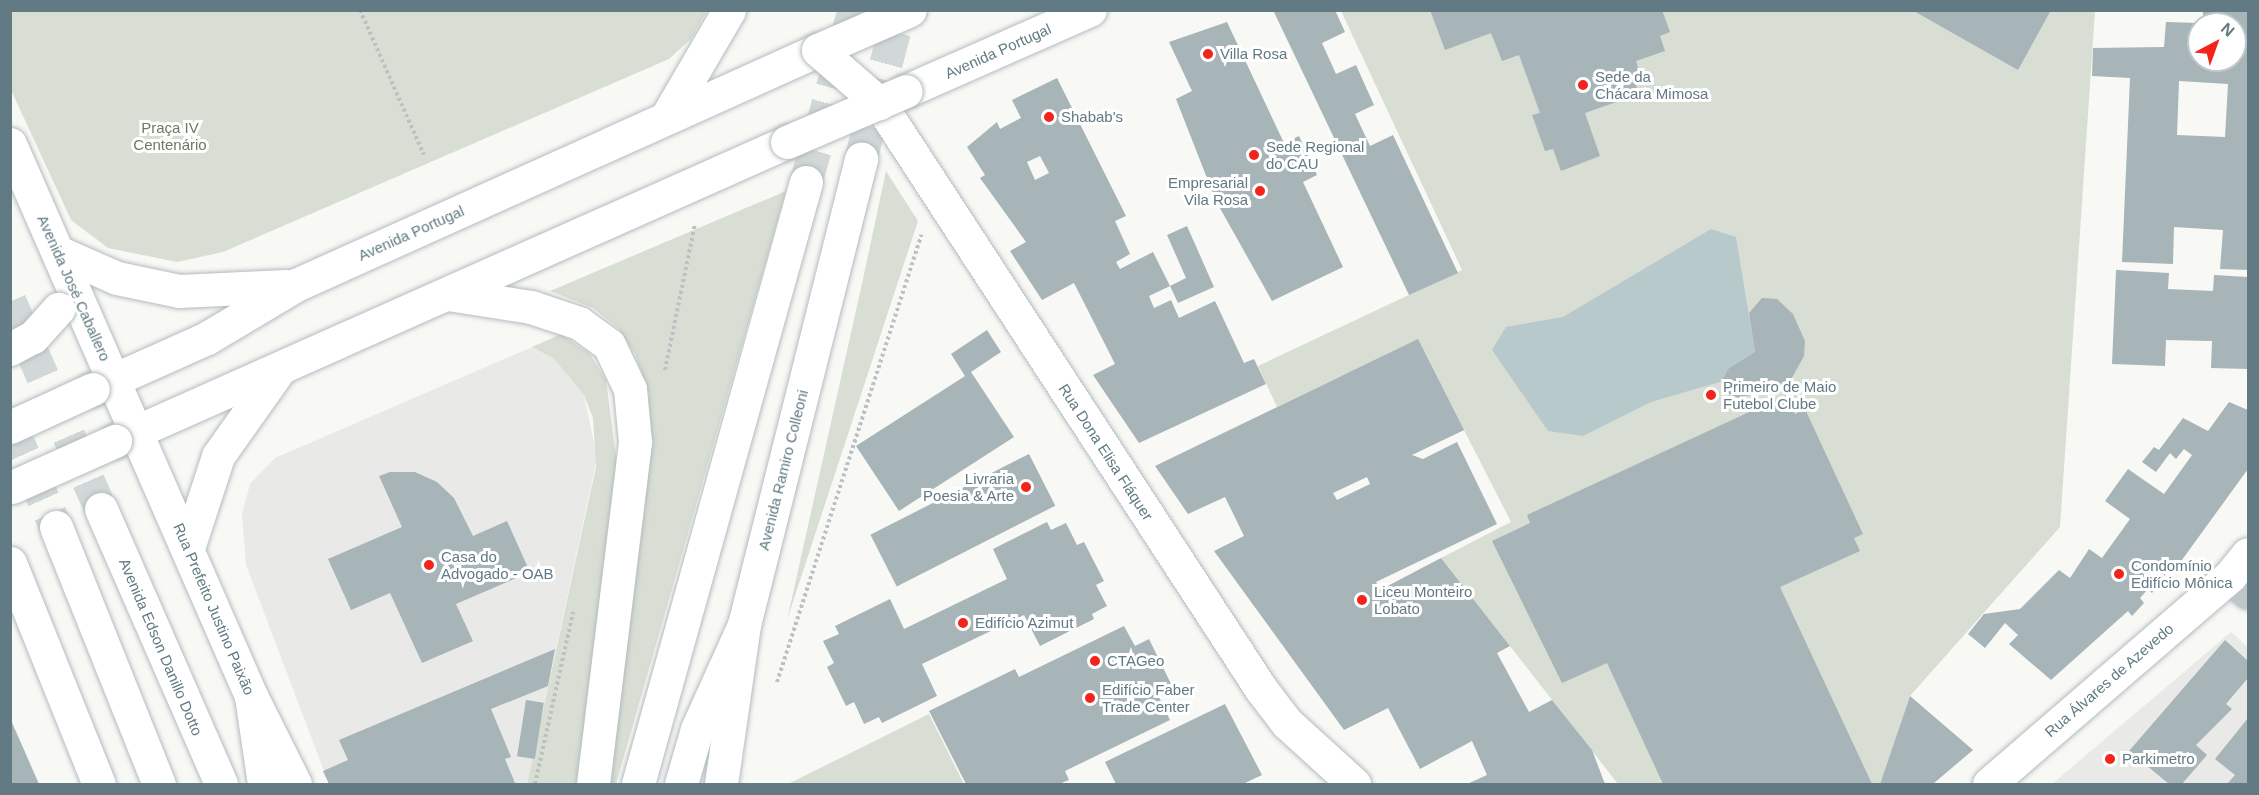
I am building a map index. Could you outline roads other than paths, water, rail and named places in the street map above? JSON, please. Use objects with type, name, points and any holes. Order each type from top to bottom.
[{"type":"main road","points":[[666,118],[729,10]]},
{"type":"main road","name":"Avenida Portugal","points":[[10,427],[207,338],[296,285],[910,10]]},
{"type":"main road","name":"Avenida Portugal","points":[[446,294],[1090,10]]},
{"type":"main road","name":"Rua Dona Elisa Fláquer","points":[[815,51],[892,97],[896,130],[1261,689],[1287,723],[1354,784]]},
{"type":"main road","name":"Avenida José Caballero","points":[[10,144],[58,252],[64,296],[126,436]]},
{"type":"main road","name":"Avenida Ramiro Colleoni","points":[[721,784],[744,625],[861,158]]},
{"type":"main road","points":[[638,784],[806,182]]},
{"type":"main road","points":[[58,252],[117,278],[179,291],[296,285]]},
{"type":"main road","points":[[11,488],[446,294],[531,307],[579,323],[613,352],[632,402],[635,442],[593,784]]},
{"type":"main road","points":[[10,350],[33,337],[64,296]]},
{"type":"main road","points":[[188,548],[218,456],[281,367]]},
{"type":"main road","name":"Rua Prefeito Justino Paixão","points":[[126,436],[188,548],[251,696],[295,784]]},
{"type":"main road","name":"Avenida Edson Danillo Dotto","points":[[101,509],[221,784]]},
{"type":"main road","points":[[56,527],[159,784]]},
{"type":"main road","points":[[10,563],[99,784]]},
{"type":"main road","name":"Rua Álvares de Azevedo","points":[[1989,784],[2242,574]]},
{"type":"main road","points":[[681,784],[697,729],[744,625]]},
{"type":"main road","points":[[251,696],[264,784]]},
{"type":"tunnel","points":[[806,182],[854,10]]},
{"type":"tunnel","points":[[861,158],[900,10]]},
{"type":"tunnel","points":[[10,301],[101,509]]},
{"type":"tunnel","points":[[10,424],[56,527]]},
{"type":"place","name":"Villa Rosa","points":[[1208,54]]},
{"type":"place","name":"Sede da Chácara Mimosa","points":[[1583,85]]},
{"type":"place","name":"Shabab's","points":[[1049,117]]},
{"type":"place","name":"Sede Regional do CAU","points":[[1254,155]]},
{"type":"place","name":"Empresarial Vila Rosa","points":[[1260,191]]},
{"type":"place","name":"Primeiro de Maio Futebol Clube","points":[[1711,395]]},
{"type":"place","name":"Livraria Poesia & Arte","points":[[1026,487]]},
{"type":"place","name":"Casa do Advogado - OAB","points":[[429,565]]},
{"type":"place","name":"Condomínio Edifício Mônica","points":[[2119,574]]},
{"type":"place","name":"Liceu Monteiro Lobato","points":[[1362,600]]},
{"type":"place","name":"Edifício Azimut","points":[[963,623]]},
{"type":"place","name":"CTAGeo","points":[[1095,661]]},
{"type":"place","name":"Edifício Faber Trade Center","points":[[1090,698]]},
{"type":"place","name":"Parkimetro","points":[[2110,759]]},
{"type":"park label","name":"Praça IV Centenário","points":[[170,136]]}]
